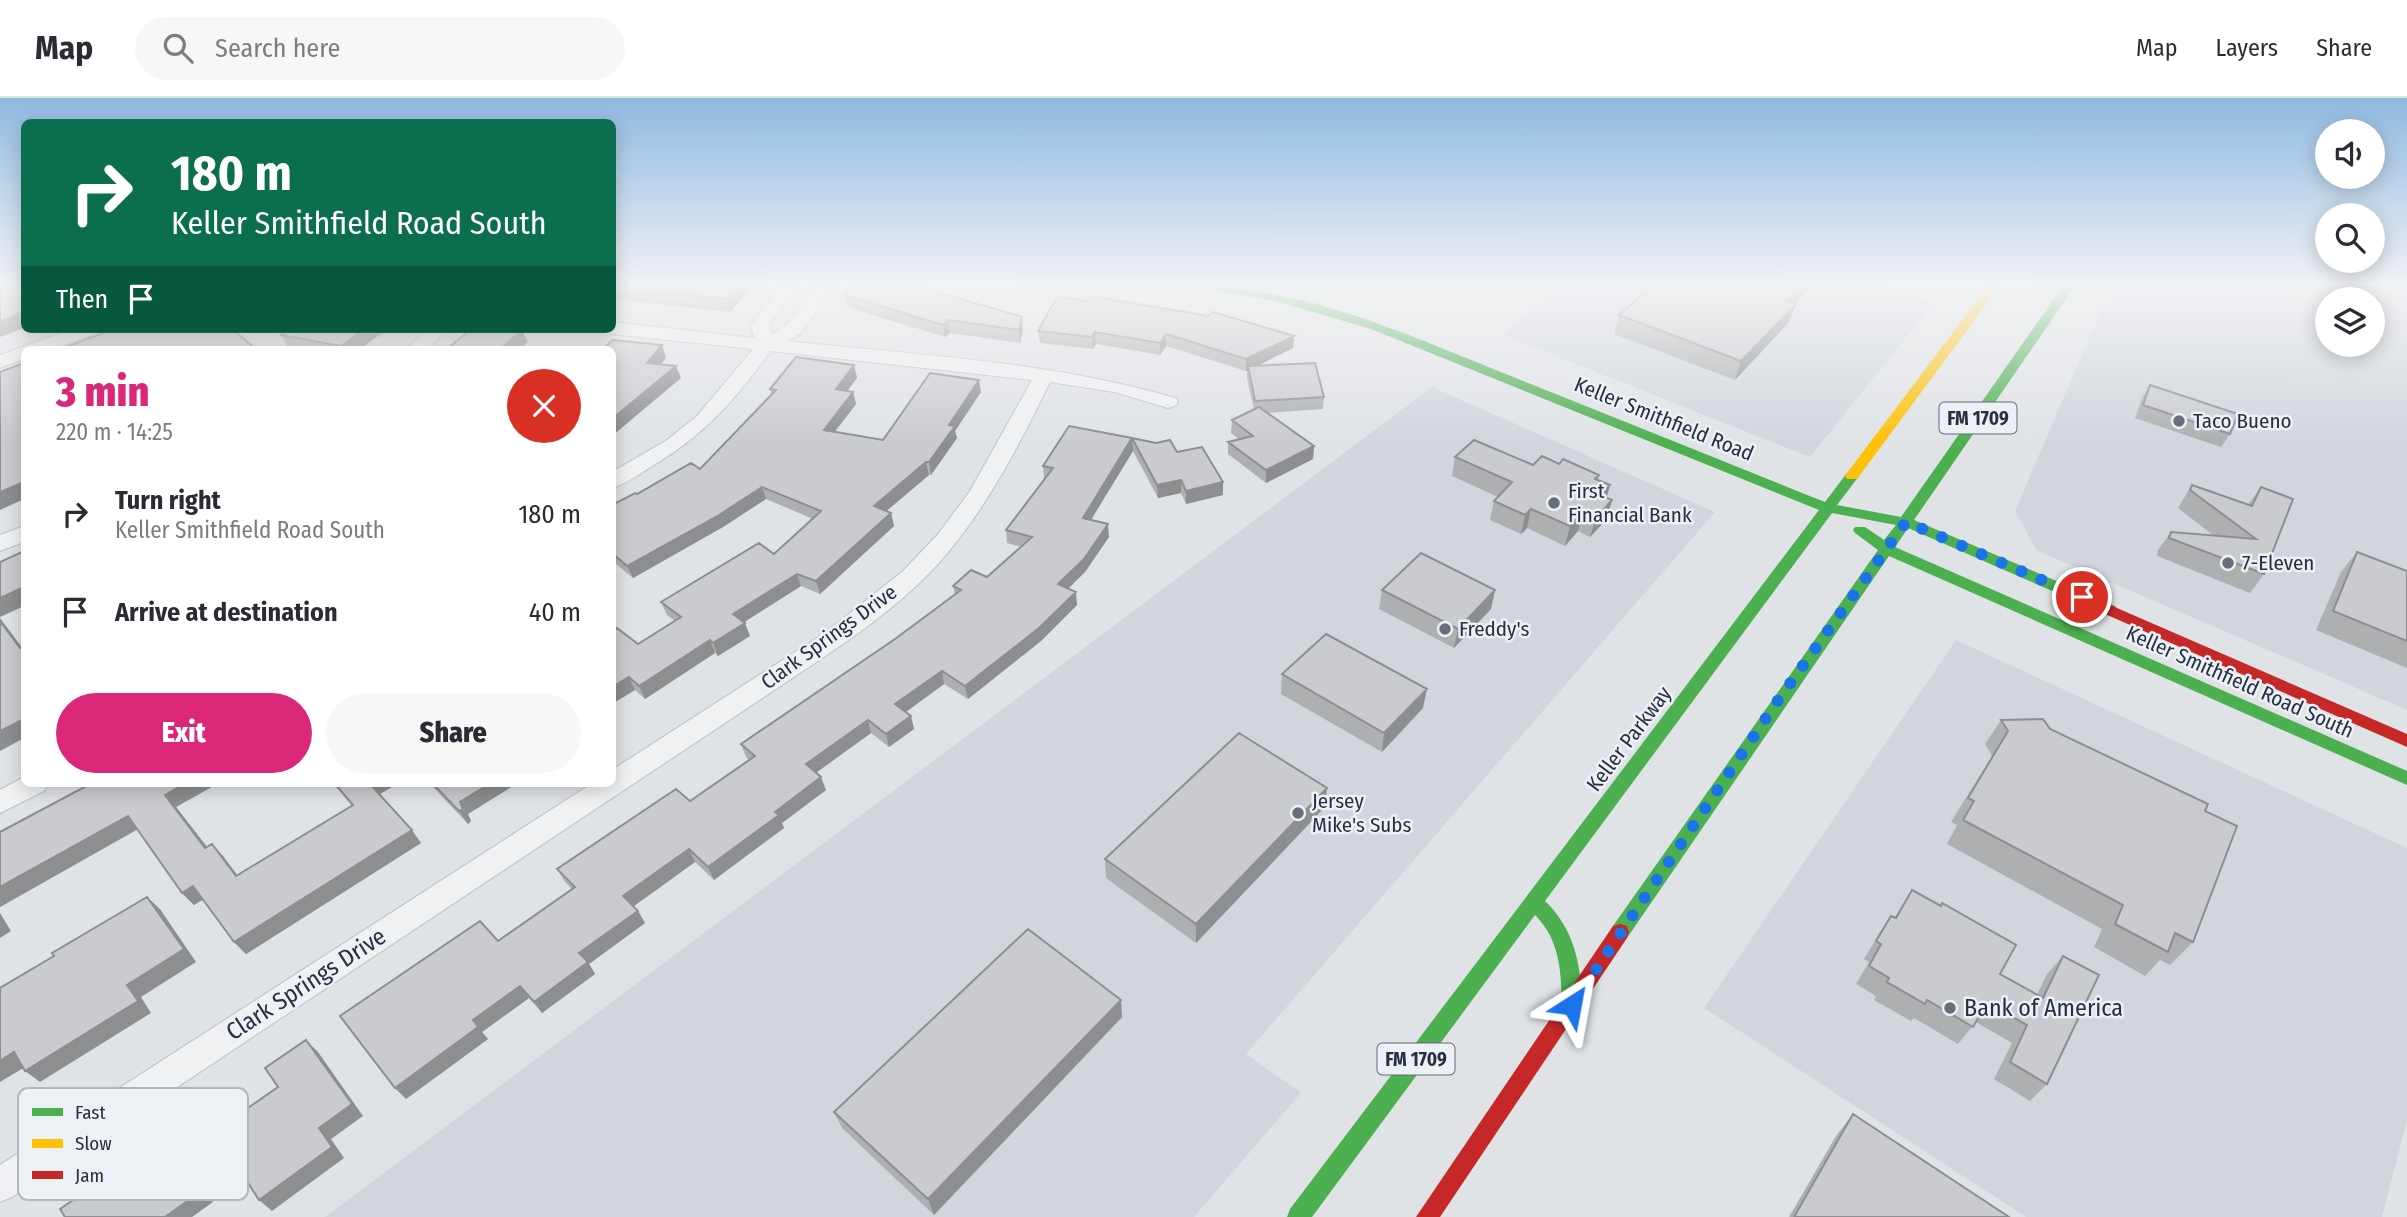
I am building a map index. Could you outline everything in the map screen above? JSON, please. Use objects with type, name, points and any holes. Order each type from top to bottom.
[{"type":"main road","name":"Keller Smithfield Road","points":[[1407,338],[1828,508]]},
{"type":"main road","name":"Keller Parkway","points":[[1298,1217],[1955,338]]},
{"type":"main road","name":"FM 1709","points":[[1427,1217],[1779,699],[1888,549],[2033,338]]},
{"type":"main road","name":"Keller Smithfield Road South","points":[[1828,508],[1906,522],[2407,741]]},
{"type":"main road","name":"Keller Smithfield Road South","points":[[1828,508],[1888,549],[2407,778]]},
{"type":"main road","points":[[1534,902],[1553,918],[1570,950],[1572,1005]]},
{"type":"street","points":[[44,346],[64,338]]},
{"type":"street","points":[[699,338],[1044,375],[1117,387],[1168,402]]},
{"type":"street","points":[[763,338],[765,346]]},
{"type":"street","points":[[616,479],[674,444],[704,420],[729,393],[765,346],[779,338]]},
{"type":"street","points":[[0,362],[21,354]]},
{"type":"street","name":"Clark Springs Drive","points":[[616,781],[876,608],[928,559],[974,503],[1004,454],[1044,375]]},
{"type":"street","points":[[0,544],[21,534]]},
{"type":"street","points":[[0,802],[28,787]]},
{"type":"street","name":"Clark Springs Drive","points":[[148,1088],[607,787]]},
{"type":"street","name":"Clark Springs Drive","points":[[0,1185],[18,1173]]},
{"type":"shaded area","points":[[1511,338],[1906,338],[1810,457]]},
{"type":"shaded area","points":[[2089,338],[2315,338],[2315,357],[2385,357],[2385,338],[2407,338],[2407,710],[2036,550],[2015,511]]},
{"type":"shaded area","points":[[1432,387],[1715,512],[1246,1054],[1301,1093],[1194,1217],[325,1217]]},
{"type":"shaded area","points":[[1956,640],[2407,848],[2407,1120],[2382,1217],[2026,1217],[1704,1008]]},
{"type":"building","points":[[89,338],[243,338],[252,346],[69,346]]},
{"type":"building","points":[[299,338],[352,338],[341,346]]},
{"type":"building","points":[[460,338],[513,338],[504,346],[451,346]]},
{"type":"building","points":[[1132,338],[1163,338],[1160,343]]},
{"type":"building","points":[[1180,338],[1289,338],[1246,359]]},
{"type":"building","points":[[1681,338],[1763,338],[1741,361]]},
{"type":"building","points":[[612,340],[662,345],[647,363],[676,366],[616,416],[616,346],[607,346]]},
{"type":"building","points":[[796,357],[854,365],[836,389],[853,392],[824,430],[883,440],[930,373],[979,380],[949,425],[955,426],[929,462],[874,506],[891,513],[816,581],[797,574],[733,614],[745,623],[713,643],[710,640],[639,686],[629,677],[616,685],[616,629],[638,644],[681,617],[661,602],[759,543],[774,554],[821,511],[762,487],[719,515],[627,566],[616,556],[616,503],[691,463],[700,469],[776,390],[770,389]]},
{"type":"building","points":[[1315,363],[1324,397],[1255,401],[1248,366]]},
{"type":"building","points":[[21,364],[21,483],[0,492],[0,372]]},
{"type":"building","points":[[2150,385],[2238,414],[2230,434],[2143,405]]},
{"type":"building","points":[[1259,407],[1314,446],[1266,470],[1228,442],[1253,436],[1232,420]]},
{"type":"building","points":[[1069,426],[1132,438],[1083,518],[1108,524],[1084,559],[1058,584],[1076,592],[1039,628],[965,686],[942,671],[895,704],[911,716],[886,734],[868,720],[806,764],[821,777],[775,812],[779,815],[708,867],[689,849],[623,896],[638,911],[579,953],[588,962],[534,1002],[520,986],[473,1020],[478,1027],[395,1088],[340,1016],[480,921],[498,941],[575,887],[557,869],[676,789],[690,801],[755,756],[741,744],[895,639],[961,590],[953,586],[971,570],[987,577],[1032,537],[1006,530],[1053,468],[1043,466]]},
{"type":"building","points":[[1132,438],[1156,443],[1170,440],[1177,452],[1202,447],[1223,482],[1186,491],[1181,480],[1157,485]]},
{"type":"building","points":[[1474,440],[1533,465],[1542,456],[1559,464],[1563,459],[1599,475],[1595,479],[1610,485],[1601,495],[1612,500],[1596,518],[1583,512],[1570,526],[1531,509],[1525,515],[1494,501],[1512,482],[1455,457]]},
{"type":"building","points":[[2192,485],[2252,506],[2261,487],[2293,499],[2264,574],[2169,538],[2171,532],[2256,539],[2190,490]]},
{"type":"building","points":[[21,552],[21,588],[0,598],[0,562]]},
{"type":"building","points":[[2357,552],[2407,571],[2407,641],[2333,611]]},
{"type":"building","points":[[1421,553],[1495,590],[1458,629],[1382,590]]},
{"type":"building","points":[[0,621],[21,648],[21,720],[0,731]]},
{"type":"building","points":[[1326,634],[1427,689],[1384,733],[1282,674]]},
{"type":"building","points":[[2043,719],[2050,729],[2208,804],[2205,811],[2237,826],[2193,942],[2175,933],[2168,952],[2115,924],[2123,905],[1963,820],[1974,801],[1968,798],[2008,731],[2001,720]]},
{"type":"building","points":[[1239,733],[1327,788],[1196,924],[1105,859]]},
{"type":"building","points":[[84,787],[179,787],[165,795],[205,848],[212,844],[236,876],[353,805],[338,787],[373,787],[412,830],[234,942],[193,886],[182,893],[128,816],[0,887],[0,832]]},
{"type":"building","points":[[436,787],[484,787],[460,802],[463,809],[459,811]]},
{"type":"building","name":"Bank of America","points":[[1912,890],[1941,906],[1942,903],[2016,945],[2000,974],[2043,998],[2063,956],[2099,975],[2047,1084],[2010,1062],[2027,1025],[1987,1003],[1973,1027],[1927,1000],[1925,1004],[1887,982],[1889,978],[1869,966],[1881,944],[1876,941],[1891,916],[1896,918]]},
{"type":"building","points":[[147,897],[184,949],[127,985],[138,1001],[25,1071],[14,1052],[0,1061],[0,988],[54,956],[52,953]]},
{"type":"building","points":[[1028,929],[1121,1000],[928,1199],[834,1112]]},
{"type":"building","points":[[306,1040],[352,1104],[319,1128],[332,1147],[259,1200],[248,1183],[248,1108],[278,1087],[265,1068]]},
{"type":"building","points":[[1853,1114],[2009,1217],[1794,1217]]},
{"type":"building","points":[[73,1200],[189,1200],[165,1217],[65,1217],[60,1209]]},
{"type":"traffic: fast","points":[[1405,338],[1828,508],[1906,522],[2110,610]]},
{"type":"traffic: fast","points":[[1620,932],[2033,338]]},
{"type":"traffic: fast","points":[[1298,1217],[1852,476]]},
{"type":"traffic: fast","points":[[1860,530],[1887,549],[1973,588],[2407,778]]},
{"type":"traffic: fast","points":[[1534,902],[1555,925],[1566,948],[1572,1005]]},
{"type":"traffic: slow","points":[[1852,476],[1955,338]]},
{"type":"traffic: jam","points":[[2110,610],[2407,741]]},
{"type":"traffic: jam","points":[[1427,1217],[1620,932]]},
{"type":"place","name":"Taco Bueno","points":[[2179,421]]},
{"type":"place","name":"First Financial Bank","points":[[1554,503]]},
{"type":"place","name":"7-Eleven","points":[[2228,563]]},
{"type":"place","name":"Freddy's","points":[[1445,629]]},
{"type":"place","name":"Jersey Mike's Subs","points":[[1298,813]]},
{"type":"place","name":"Bank of America","points":[[1950,1008]]},
{"type":"route","points":[[1572,1005],[1779,699],[1906,522],[2082,597]]}]
